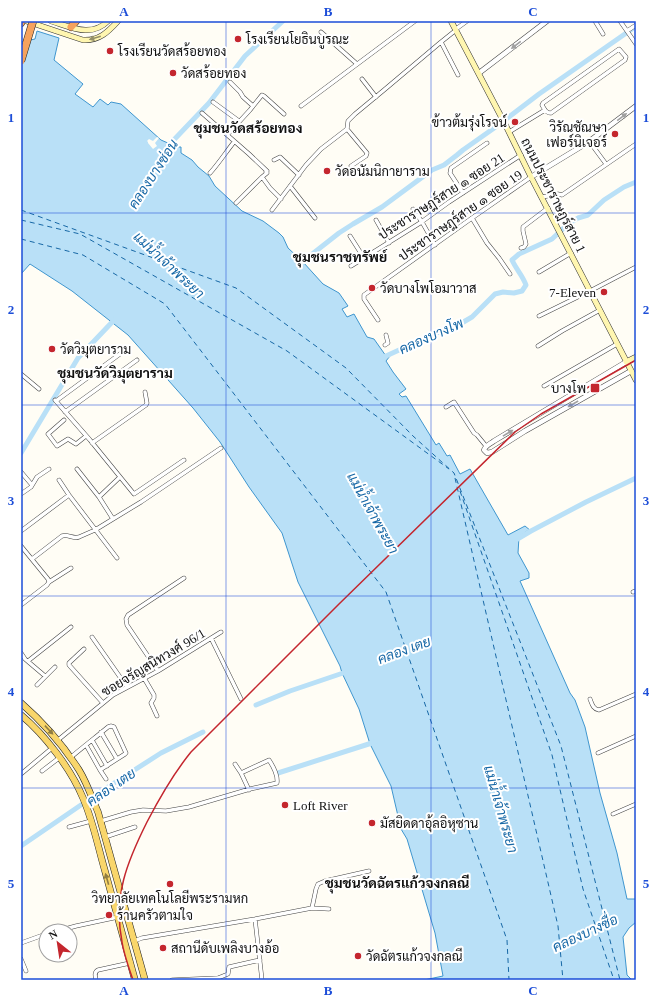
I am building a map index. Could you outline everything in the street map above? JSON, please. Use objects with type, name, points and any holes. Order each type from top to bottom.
[{"type":"highway","points":[[21,61],[33,21]]},
{"type":"highway","points":[[69,27],[76,21]]},
{"type":"main road","points":[[26,21],[83,40],[88,40],[95,39],[107,33],[118,21]]},
{"type":"main road","points":[[51,21],[87,31],[100,27],[108,21]]},
{"type":"main road","name":"ถนนประชาราษฎร์สาย 1","points":[[451,21],[626,362],[633,369],[636,380]]},
{"type":"main road","points":[[626,362],[636,357]]},
{"type":"main road","points":[[21,703],[58,740],[80,771],[90,793],[101,821],[145,980]]},
{"type":"main road","points":[[21,715],[52,748],[72,777],[83,798],[118,917],[134,980]]},
{"type":"main road","points":[[125,944],[134,941]]},
{"type":"main road","points":[[130,963],[140,962]]},
{"type":"street","points":[[301,106],[415,21]]},
{"type":"street","points":[[272,210],[298,175],[321,149],[347,129],[348,121],[355,114],[467,21]]},
{"type":"street","points":[[479,73],[546,21]]},
{"type":"street","points":[[595,21],[603,34]]},
{"type":"street","points":[[620,21],[636,44]]},
{"type":"street","points":[[628,32],[636,25]]},
{"type":"street","points":[[321,32],[357,64]]},
{"type":"street","points":[[441,42],[458,75]]},
{"type":"street","points":[[619,49],[626,57],[625,60],[551,113],[547,113],[545,110],[542,105],[543,103],[619,49]]},
{"type":"street","points":[[362,79],[376,97]]},
{"type":"street","points":[[230,82],[253,106]]},
{"type":"street","points":[[227,134],[263,95],[284,114]]},
{"type":"street","points":[[213,102],[239,121]]},
{"type":"street","points":[[532,177],[589,141],[636,106]]},
{"type":"street","points":[[509,132],[545,110]]},
{"type":"street","points":[[202,113],[267,171],[267,173],[236,203]]},
{"type":"street","points":[[347,129],[367,153],[366,156],[351,166]]},
{"type":"street","points":[[589,141],[606,164]]},
{"type":"street","points":[[210,173],[218,165],[234,142]]},
{"type":"street","points":[[464,192],[450,173],[450,168],[487,143]]},
{"type":"street","points":[[542,197],[558,194],[562,195],[636,144]]},
{"type":"street","name":"ประชาราษฎร์สาย ๑ ซอย 21","points":[[351,266],[422,222],[464,192],[521,155]]},
{"type":"street","points":[[274,160],[280,157],[298,175]]},
{"type":"street","points":[[262,177],[270,188],[281,198]]},
{"type":"street","name":"ประชาราษฎร์สาย ๑ ซอย 19","points":[[378,320],[364,299],[364,295],[532,177]]},
{"type":"street","points":[[290,186],[315,218]]},
{"type":"street","points":[[413,208],[435,245]]},
{"type":"street","points":[[521,248],[526,244],[524,227],[548,208]]},
{"type":"street","points":[[472,218],[487,244],[510,274]]},
{"type":"street","points":[[376,220],[389,243]]},
{"type":"street","points":[[350,236],[364,258]]},
{"type":"street","points":[[539,272],[571,253]]},
{"type":"street","points":[[539,316],[636,266]]},
{"type":"street","points":[[538,346],[600,310]]},
{"type":"street","points":[[385,345],[388,343],[386,335]]},
{"type":"street","points":[[544,386],[617,344]]},
{"type":"street","points":[[124,351],[55,401],[134,494],[184,460]]},
{"type":"street","points":[[65,412],[138,360]]},
{"type":"street","points":[[626,362],[486,446],[484,448],[485,452],[492,452],[525,431],[633,369]]},
{"type":"street","points":[[21,374],[39,390]]},
{"type":"street","points":[[92,443],[146,405],[145,392]]},
{"type":"street","points":[[446,407],[454,402],[474,433],[486,446]]},
{"type":"street","points":[[64,420],[48,434],[57,446],[68,439],[76,444],[86,436]]},
{"type":"street","points":[[32,559],[66,534],[76,538],[95,530],[141,502],[221,448]]},
{"type":"street","points":[[21,494],[31,487],[36,477],[49,469]]},
{"type":"street","points":[[77,469],[99,497],[113,519]]},
{"type":"street","points":[[21,472],[32,485]]},
{"type":"street","points":[[99,497],[120,477]]},
{"type":"street","points":[[58,480],[118,558]]},
{"type":"street","points":[[21,531],[69,496]]},
{"type":"street","points":[[21,546],[49,582]]},
{"type":"street","points":[[21,606],[49,582],[71,568]]},
{"type":"street","points":[[158,671],[127,625],[126,619],[128,615],[184,578]]},
{"type":"street","points":[[28,661],[71,627]]},
{"type":"street","name":"ซอยจรัญสนิทวงศ์ 96/1","points":[[58,740],[113,695],[158,671],[221,632]]},
{"type":"street","points":[[92,637],[127,687]]},
{"type":"street","points":[[211,638],[241,699]]},
{"type":"street","points":[[84,649],[69,662],[69,665],[103,703]]},
{"type":"street","points":[[21,653],[45,676]]},
{"type":"street","points":[[37,684],[55,667]]},
{"type":"street","points":[[144,678],[154,695],[151,703],[157,716]]},
{"type":"street","points":[[590,699],[594,708],[599,710],[636,694]]},
{"type":"street","points":[[70,758],[108,727],[114,727],[126,753],[100,770]]},
{"type":"street","points":[[101,732],[117,760]]},
{"type":"street","points":[[598,753],[636,736]]},
{"type":"street","points":[[92,740],[107,766]]},
{"type":"street","points":[[86,745],[106,779]]},
{"type":"street","points":[[21,774],[52,748]]},
{"type":"street","points":[[42,770],[59,758]]},
{"type":"street","points":[[101,821],[143,810],[166,811],[190,808],[277,783],[278,780],[270,760],[241,773]]},
{"type":"street","points":[[235,764],[249,790]]},
{"type":"street","points":[[613,814],[636,804]]},
{"type":"street","points":[[69,827],[91,821]]},
{"type":"street","points":[[105,837],[135,827]]},
{"type":"street","points":[[312,908],[318,884],[369,871]]},
{"type":"street","points":[[134,941],[142,938],[312,908],[329,909]]},
{"type":"street","points":[[78,926],[118,917]]},
{"type":"street","points":[[256,919],[262,980]]},
{"type":"street","points":[[21,943],[38,937]]},
{"type":"street","points":[[21,958],[26,970]]},
{"type":"street","points":[[172,980],[218,978],[228,974],[230,967],[260,960]]},
{"type":"street","points":[[96,980],[95,973],[98,970],[130,963]]},
{"type":"water","points":[[37,31],[59,38],[54,60],[83,84],[75,94],[93,107],[100,99],[108,105],[111,102],[121,104],[161,140],[177,147],[181,147],[181,153],[192,160],[209,176],[215,186],[242,211],[263,221],[279,233],[283,237],[288,248],[323,284],[339,293],[348,306],[342,309],[347,317],[354,314],[367,337],[374,339],[386,356],[390,356],[386,361],[406,389],[399,394],[402,397],[406,396],[436,445],[439,443],[447,456],[450,455],[460,474],[470,469],[508,535],[525,526],[531,531],[527,531],[519,537],[518,553],[529,573],[529,578],[520,581],[570,693],[575,700],[585,727],[627,899],[636,899],[636,922],[629,928],[623,937],[627,975],[632,980],[424,980],[443,976],[435,933],[407,839],[401,829],[391,786],[370,744],[359,709],[340,666],[298,582],[282,533],[249,487],[220,442],[193,408],[128,335],[72,291],[30,264],[21,274],[21,42],[35,39]]},
{"type":"pier","points":[[157,137],[159,138],[155,143],[157,146],[153,149],[147,141],[149,139],[153,141]]},
{"type":"waterway","name":"คลองบางซ่อน","points":[[167,149],[169,145],[209,103],[245,56],[283,21]]},
{"type":"waterway","points":[[297,266],[339,233],[382,207],[432,170],[444,165],[539,94],[632,29]]},
{"type":"waterway","name":"คลองบางโพ","points":[[381,359],[410,345],[417,344],[433,334],[455,327],[472,317],[495,294],[522,291],[526,285],[512,260],[519,254],[552,239],[567,225],[578,218],[588,215],[604,200],[624,187],[636,182]]},
{"type":"waterway","points":[[21,453],[78,358],[116,318]]},
{"type":"waterway","points":[[514,541],[586,502],[636,478]]},
{"type":"waterway","name":"คลอง เตย","points":[[256,705],[290,691],[349,671]]},
{"type":"waterway","name":"คลอง เตย","points":[[21,846],[97,794],[161,753],[203,732]]},
{"type":"waterway","points":[[278,773],[375,742]]},
{"type":"ferry route","points":[[21,210],[236,288],[346,368],[413,436],[454,473],[561,746],[620,980]]},
{"type":"ferry route","points":[[21,220],[80,234],[287,351],[449,469]]},
{"type":"ferry route","points":[[21,239],[83,255],[165,304],[386,592],[507,940],[509,980]]},
{"type":"ferry route","points":[[455,478],[558,926],[563,980]]},
{"type":"ferry route","points":[[460,491],[552,755],[583,889],[614,980]]},
{"type":"railway","points":[[133,980],[124,952],[120,925],[119,909],[124,880],[133,851],[162,795],[184,760],[339,604],[515,432],[541,414],[636,360]]},
{"type":"place","name":"โรงเรียนโยธินบูรณะ","points":[[238,39]]},
{"type":"place","name":"โรงเรียนวัดสร้อยทอง","points":[[110,51]]},
{"type":"place","name":"วัดสร้อยทอง","points":[[173,73]]},
{"type":"place","name":"ข้าวต้มรุ่งโรจน์","points":[[515,122]]},
{"type":"place","name":"วิรัณชัณษา เฟอร์นิเจอร์","points":[[615,134]]},
{"type":"place","name":"วัดอนัมนิกายาราม","points":[[327,171]]},
{"type":"place","name":"วัดบางโพโอมาวาส","points":[[372,288]]},
{"type":"place","name":"7-Eleven","points":[[604,292]]},
{"type":"place","name":"วัดวิมุตยาราม","points":[[52,349]]},
{"type":"place","name":"บางโพ","points":[[595,388]]},
{"type":"place","name":"Loft River","points":[[285,805]]},
{"type":"place","name":"มัสยิดดาอุ้ลอิหุซาน","points":[[372,823]]},
{"type":"place","name":"วิทยาลัยเทคโนโลยีพระรามหก","points":[[170,884]]},
{"type":"place","name":"ร้านครัวตามใจ","points":[[109,915]]},
{"type":"place","name":"สถานีดับเพลิงบางอ้อ","points":[[163,948]]},
{"type":"place","name":"วัดฉัตรแก้วจงกลณี","points":[[358,956]]},
{"type":"district","name":"ชุมชนวัดสร้อยทอง","points":[[248,128]]},
{"type":"district","name":"ชุมชนราชทรัพย์","points":[[340,257]]},
{"type":"district","name":"ชุมชนวัดวิมุตยาราม","points":[[115,373]]},
{"type":"district","name":"ชุมชนวัดฉัตรแก้วจงกลณี","points":[[397,883]]},
{"type":"water label","name":"แม่น้ำเจ้าพระยา","points":[[169,265]]},
{"type":"water label","name":"แม่น้ำเจ้าพระยา","points":[[373,513]]},
{"type":"water label","name":"แม่น้ำเจ้าพระยา","points":[[501,809]]},
{"type":"water label","name":"คลองบางซื่อ","points":[[585,933]]}]
